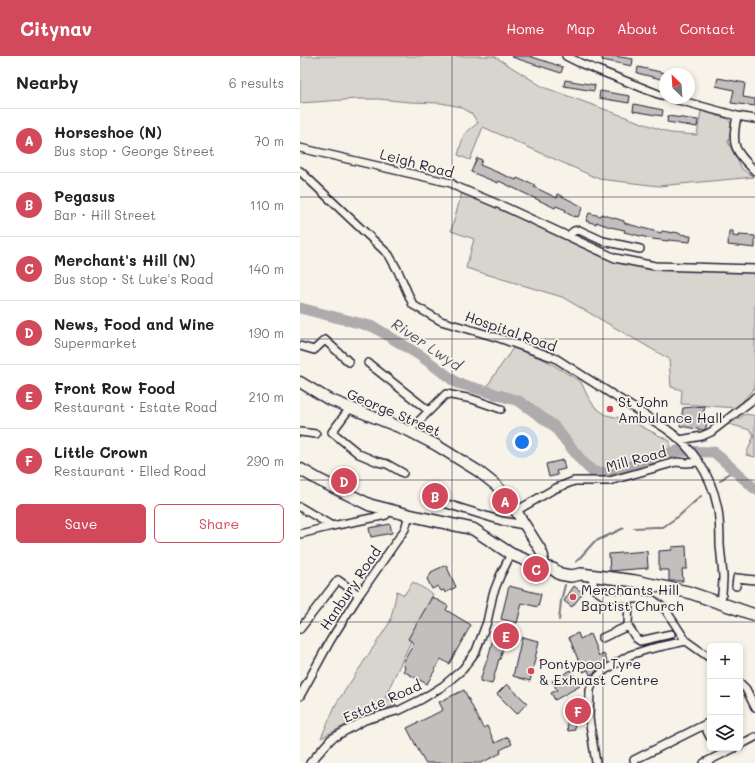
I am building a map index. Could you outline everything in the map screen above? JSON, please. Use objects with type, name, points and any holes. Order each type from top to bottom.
[{"type":"main road","name":"George Street","points":[[300,382],[328,399],[409,431],[436,445],[478,471],[497,486],[516,511],[540,549],[543,556],[540,566]]},
{"type":"main road","points":[[300,469],[370,505],[473,529],[511,554],[540,566],[553,569],[560,574],[570,576],[581,574],[655,585],[688,592],[755,615]]},
{"type":"street","points":[[566,56],[659,94]]},
{"type":"street","points":[[693,104],[737,116],[755,119]]},
{"type":"street","points":[[737,116],[734,131],[736,148],[740,156],[755,171]]},
{"type":"street","name":"Leigh Road","points":[[300,148],[451,183],[615,258],[655,266],[755,269]]},
{"type":"street","name":"Hospital Road","points":[[300,171],[389,255],[413,305],[441,321],[499,338],[555,358],[665,428],[682,442],[693,454],[707,474],[717,506],[723,577],[721,603]]},
{"type":"street","points":[[568,236],[574,231],[579,230],[603,240],[640,249]]},
{"type":"street","points":[[300,346],[314,350],[325,340],[349,362]]},
{"type":"street","points":[[368,363],[429,411]]},
{"type":"street","points":[[409,431],[446,394],[472,399],[501,409]]},
{"type":"street","points":[[682,442],[711,432],[752,401],[755,396]]},
{"type":"street","points":[[350,408],[332,432],[359,454],[387,464],[403,473]]},
{"type":"street","points":[[300,432],[316,434]]},
{"type":"street","name":"Mill Road","points":[[516,511],[554,489],[574,482],[609,481],[676,462],[699,462]]},
{"type":"street","points":[[434,500],[502,521],[524,525]]},
{"type":"street","points":[[300,507],[332,526]]},
{"type":"street","points":[[300,534],[332,526],[377,518],[386,515],[388,510]]},
{"type":"street","name":"Hanbury Road","points":[[300,696],[330,641],[359,595],[405,529],[409,515]]},
{"type":"street","name":"Estate Road","points":[[310,763],[331,740],[365,720],[400,710],[422,699],[443,686],[463,669],[476,651],[487,622],[493,594],[511,554]]},
{"type":"street","points":[[592,576],[594,589],[606,597],[653,600],[664,609],[686,640],[707,656]]},
{"type":"street","points":[[736,586],[737,578],[755,580]]},
{"type":"street","points":[[300,629],[338,580],[359,595]]},
{"type":"street","points":[[629,599],[628,626],[636,638],[640,641],[671,634]]},
{"type":"street","points":[[602,638],[628,626]]},
{"type":"street","points":[[596,763],[589,718],[590,690],[594,680],[604,670],[630,655],[686,640]]},
{"type":"street","points":[[743,686],[755,707]]},
{"type":"street","points":[[634,760],[707,723]]},
{"type":"street","points":[[743,744],[755,738]]},
{"type":"street","points":[[717,751],[719,756]]},
{"type":"street","points":[[704,763],[728,751]]},
{"type":"shaded area","points":[[300,56],[494,56],[543,87],[670,133],[697,135],[701,111],[728,119],[732,125],[728,142],[742,169],[754,177],[659,186],[599,179],[483,127],[470,160],[458,155],[464,134],[478,123],[472,114],[461,107],[441,103],[378,99],[300,103]]},
{"type":"shaded area","points":[[462,192],[617,263],[655,269],[755,272],[755,387],[737,408],[681,404],[682,390],[671,387],[669,359],[562,297],[466,268],[474,239],[451,231]]},
{"type":"shaded area","points":[[513,348],[545,360],[581,382],[588,397],[595,407],[606,415],[629,420],[670,441],[670,448],[605,470],[594,468],[575,450],[559,426],[530,402],[487,386]]},
{"type":"shaded area","points":[[746,414],[755,416],[755,457],[746,455],[754,435],[750,430],[729,424]]},
{"type":"shaded area","points":[[413,582],[433,594],[385,697],[397,705],[364,715],[321,738],[336,704],[390,622],[397,591],[404,595]]},
{"type":"building","points":[[512,56],[529,56],[563,67],[561,73]]},
{"type":"building","points":[[602,56],[633,59],[632,66],[602,60]]},
{"type":"building","points":[[638,67],[659,72],[659,78],[637,73]]},
{"type":"building","points":[[718,78],[745,83],[743,97],[755,99],[755,106],[731,103],[734,90],[716,86]]},
{"type":"building","points":[[565,80],[595,85],[594,91],[564,86]]},
{"type":"building","points":[[600,91],[630,96],[629,103],[599,98]]},
{"type":"building","points":[[634,104],[663,110],[662,116],[633,111]]},
{"type":"building","points":[[668,116],[698,120],[697,127],[667,122]]},
{"type":"building","points":[[477,158],[482,160],[480,165],[516,180],[517,178],[526,182],[527,181],[535,185],[534,187],[557,198],[558,194],[583,207],[578,217],[574,217],[565,212],[566,210],[556,206],[555,208],[499,181],[498,183],[471,172]]},
{"type":"building","points":[[589,213],[600,216],[601,214],[624,221],[624,223],[661,233],[662,231],[673,232],[691,236],[690,242],[653,239],[624,232],[625,230],[596,222],[596,224],[586,221]]},
{"type":"building","points":[[729,231],[733,231],[733,236],[755,236],[755,248],[728,245]]},
{"type":"building","points":[[705,406],[703,415],[707,417],[706,429],[703,430],[680,426],[683,408]]},
{"type":"building","points":[[563,460],[565,469],[556,471],[558,475],[549,477],[546,464]]},
{"type":"building","points":[[390,524],[392,533],[371,537],[369,528]]},
{"type":"building","points":[[686,546],[687,569],[682,569],[683,581],[669,581],[669,570],[659,570],[659,551],[672,550],[672,547]]},
{"type":"building","points":[[647,551],[648,568],[610,571],[609,554]]},
{"type":"building","points":[[446,565],[456,587],[445,593],[444,590],[441,591],[438,586],[432,589],[427,579],[431,572]]},
{"type":"building","points":[[509,586],[541,594],[538,607],[522,603],[517,623],[501,619]]},
{"type":"building","name":"Merchants Hill Baptist Church","points":[[574,586],[583,593],[572,607],[564,601]]},
{"type":"building","points":[[432,597],[448,606],[446,610],[471,625],[449,664],[441,659],[427,684],[403,671],[405,668],[403,663],[414,643],[408,639]]},
{"type":"building","points":[[495,629],[507,632],[492,684],[480,681],[488,659]]},
{"type":"building","points":[[578,633],[580,639],[590,634],[599,656],[604,654],[608,663],[590,675],[588,670],[583,672],[569,637]]},
{"type":"building","points":[[522,637],[539,641],[530,681],[513,676]]},
{"type":"building","points":[[571,670],[580,686],[555,700],[551,693],[557,690],[552,681]]},
{"type":"building","points":[[507,684],[527,703],[517,714],[497,694]]},
{"type":"building","points":[[464,690],[483,728],[487,726],[495,743],[508,737],[512,744],[500,750],[501,753],[481,763],[425,763],[407,728],[443,710],[439,702]]},
{"type":"building","points":[[583,700],[583,702],[585,702],[584,715],[574,716],[575,730],[568,731],[565,707],[570,707],[572,701]]},
{"type":"waterway","name":"River Lwyd","points":[[300,308],[374,327],[421,356],[457,383],[519,401],[554,426],[581,460],[593,472],[614,473],[677,451],[714,452],[755,489]]},
{"type":"waterway","points":[[720,481],[733,470]]},
{"type":"waterway","points":[[634,528],[663,527],[679,516],[701,496]]},
{"type":"waterway","points":[[576,562],[594,542],[624,528]]},
{"type":"waterway","points":[[559,620],[561,601],[565,585]]},
{"type":"place","name":"St John Ambulance Hall","points":[[610,409]]},
{"type":"place","name":"News, Food and Wine","points":[[344,481]]},
{"type":"place","name":"Pegasus","points":[[435,496]]},
{"type":"place","name":"Horseshoe (N)","points":[[505,501]]},
{"type":"place","name":"Merchant's Hill (N)","points":[[536,569]]},
{"type":"place","name":"Merchants Hill Baptist Church","points":[[573,597]]},
{"type":"place","name":"Front Row Food","points":[[506,636]]},
{"type":"place","name":"Pontypool Tyre & Exhuast Centre","points":[[531,671]]},
{"type":"place","name":"Little Crown","points":[[578,711]]}]
